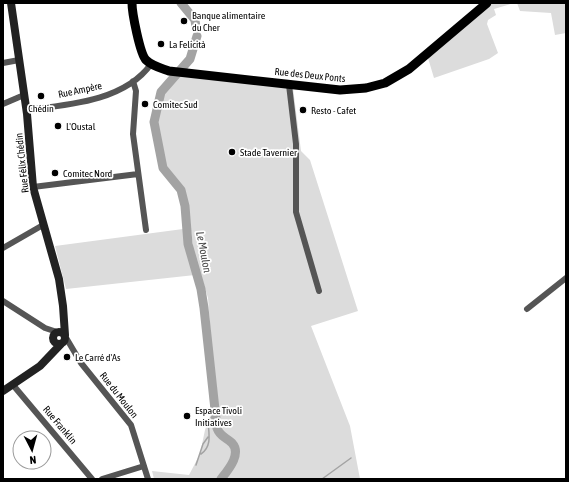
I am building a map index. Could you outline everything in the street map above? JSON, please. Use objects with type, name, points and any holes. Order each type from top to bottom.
[{"type":"main road","points":[[132,3],[132,11],[142,52],[151,64]]},
{"type":"main road","name":"Rue des Deux Ponts","points":[[151,64],[169,70],[289,85],[345,91],[366,88],[385,83],[409,69],[488,3]]},
{"type":"street","name":"Rue Félix Chédin","points":[[3,391],[40,366],[52,354],[60,338],[64,319],[59,279],[33,187],[26,110],[11,3]]},
{"type":"street","points":[[3,63],[19,60]]},
{"type":"street","name":"Rue Ampère","points":[[26,110],[101,97],[133,81],[151,64]]},
{"type":"street","points":[[133,81],[136,91],[133,134],[146,230]]},
{"type":"street","points":[[289,85],[296,144],[296,212],[319,291]]},
{"type":"street","points":[[3,104],[24,96]]},
{"type":"street","points":[[33,187],[138,174]]},
{"type":"street","points":[[3,248],[43,225]]},
{"type":"street","points":[[527,309],[566,278]]},
{"type":"street","name":"Rue du Moulon","points":[[3,302],[60,338],[73,350],[130,425],[148,479]]},
{"type":"street","name":"Rue Franklin","points":[[13,385],[92,479]]},
{"type":"street","points":[[102,479],[144,466]]},
{"type":"shaded area","points":[[493,3],[514,3],[494,9],[496,15],[488,20],[487,24],[498,53],[489,59],[434,78],[428,58]]},
{"type":"shaded area","points":[[517,3],[566,3],[566,33],[555,35],[551,13],[520,11]]},
{"type":"shaded area","points":[[177,74],[292,80],[301,151],[310,160],[358,311],[311,326],[350,426],[360,479],[154,479],[152,471],[189,475],[200,454],[205,430],[211,413],[209,391],[211,339],[208,298],[193,249],[188,202],[175,182],[163,168],[154,122],[161,93]]},
{"type":"shaded area","points":[[183,229],[195,275],[66,289],[55,246]]},
{"type":"waterway","name":"Le Moulon","points":[[181,3],[195,20],[196,28]]},
{"type":"waterway","name":"Le Moulon","points":[[197,36],[190,59],[161,92],[154,122],[163,168],[181,190],[185,206],[188,244],[201,289],[204,308],[217,428],[223,437],[235,447],[235,457],[233,462],[221,479]]},
{"type":"waterway","points":[[201,454],[207,448],[208,444],[208,421],[215,414]]},
{"type":"waterway","points":[[196,465],[203,444],[208,437]]},
{"type":"waterway","points":[[322,479],[351,458]]},
{"type":"place","name":"Banque alimentaire du Cher","points":[[184,21]]},
{"type":"place","name":"La Felicità","points":[[161,44]]},
{"type":"place","name":"Chédin","points":[[41,96]]},
{"type":"place","name":"Comitec Sud","points":[[145,104]]},
{"type":"place","name":"Resto - Cafet","points":[[303,110]]},
{"type":"place","name":"L'Oustal","points":[[58,126]]},
{"type":"place","name":"Stade Tavernier","points":[[232,152]]},
{"type":"place","name":"Comitec Nord","points":[[55,173]]},
{"type":"place","name":"Le Carré d'As","points":[[67,357]]},
{"type":"place","name":"Espace Tivoli Initiatives","points":[[187,416]]}]
